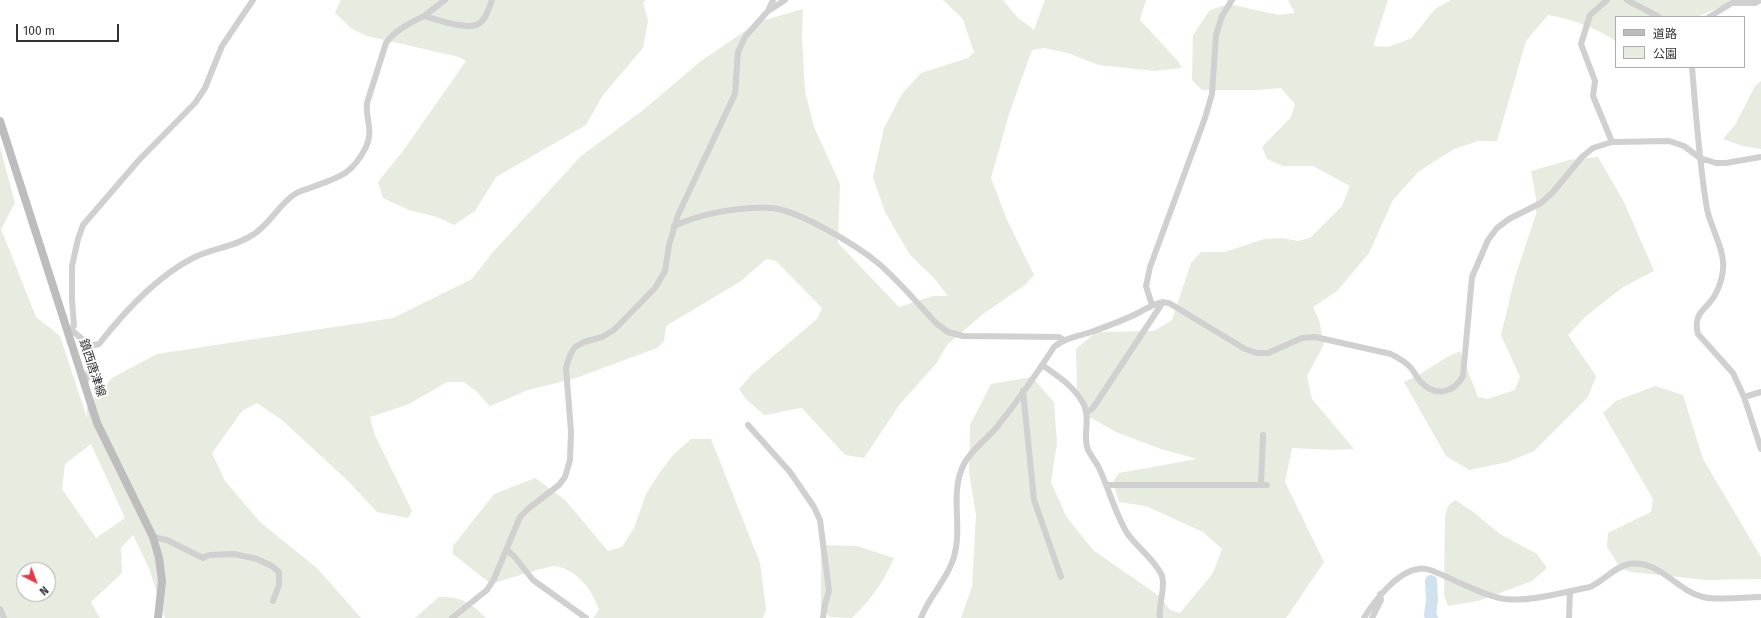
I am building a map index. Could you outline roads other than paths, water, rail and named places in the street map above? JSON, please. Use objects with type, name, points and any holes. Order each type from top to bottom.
[{"type":"main road","name":"鎮西唐津線","points":[[0,121],[69,330],[84,384],[97,423],[153,537],[159,558],[162,581],[158,618]]},
{"type":"street","points":[[84,384],[88,376],[89,361],[92,351],[90,346],[69,330],[74,326],[72,266],[83,225],[139,160],[195,103],[205,88],[222,46],[253,0]]},
{"type":"street","points":[[90,346],[99,344],[139,298],[181,266],[210,251],[244,241],[256,233],[288,199],[297,193],[342,177],[353,167],[366,146],[370,134],[370,124],[366,109],[367,103],[386,43],[391,36],[403,27],[424,16],[445,0]]},
{"type":"street","points":[[424,16],[471,27],[479,24],[485,17],[492,0]]},
{"type":"street","points":[[768,12],[773,0]]},
{"type":"street","points":[[452,618],[487,590],[508,550],[520,517],[529,508],[559,485],[565,477],[570,460],[571,432],[566,368],[570,355],[575,347],[584,342],[602,337],[614,330],[655,288],[665,271],[674,226],[735,94],[738,52],[745,37],[768,12],[785,0]]},
{"type":"street","points":[[1152,305],[1146,286],[1150,267],[1205,118],[1212,94],[1216,35],[1222,16],[1232,0]]},
{"type":"street","points":[[1607,0],[1590,15],[1581,44],[1595,81],[1593,96],[1612,142]]},
{"type":"street","points":[[1627,0],[1657,16]]},
{"type":"street","points":[[1711,16],[1732,3],[1755,2],[1761,0]]},
{"type":"street","points":[[1692,68],[1700,163],[1707,211],[1723,260],[1721,280],[1716,294],[1698,315],[1696,326],[1698,334],[1733,373],[1744,397],[1761,449]]},
{"type":"street","points":[[921,618],[945,577],[954,558],[957,543],[958,519],[956,493],[959,475],[964,463],[994,430],[1024,391],[1054,347],[1064,340],[1101,328],[1140,312],[1152,305],[1163,302],[1169,303],[1245,349],[1257,353],[1268,354],[1302,338],[1315,337],[1392,354],[1407,364],[1420,381],[1428,388],[1440,392],[1450,391],[1458,385],[1463,376],[1472,277],[1488,240],[1497,228],[1509,219],[1541,202],[1553,192],[1582,157],[1593,148],[1612,142],[1669,141],[1684,146],[1700,158],[1716,163],[1726,163],[1761,157]]},
{"type":"street","points":[[674,226],[692,218],[747,209],[773,208],[788,212],[825,228],[878,263],[937,324],[948,332],[963,336],[1059,337],[1064,340]]},
{"type":"street","points":[[1086,413],[1093,408],[1163,302]]},
{"type":"street","points":[[1042,365],[1062,378],[1084,405],[1087,424],[1085,440],[1126,532],[1162,576],[1163,587],[1160,602],[1160,618]]},
{"type":"street","points":[[1024,391],[1034,500],[1061,577]]},
{"type":"street","points":[[1744,397],[1761,392]]},
{"type":"street","points":[[748,425],[790,472],[814,508],[820,520],[830,591],[825,604],[823,618]]},
{"type":"street","points":[[1106,485],[1264,485],[1263,435]]},
{"type":"street","points":[[153,537],[167,540],[203,558],[209,555],[234,554],[257,559],[272,566],[279,572],[279,585],[273,601]]},
{"type":"street","points":[[508,550],[533,580],[586,618]]},
{"type":"street","points":[[1364,618],[1380,594],[1408,572],[1423,568],[1492,596],[1504,599],[1521,599],[1570,591],[1597,584],[1618,568],[1629,564],[1637,564],[1658,571],[1703,597],[1761,597]]},
{"type":"street","points":[[1569,618],[1570,591]]},
{"type":"street","points":[[1372,618],[1381,600],[1380,594]]},
{"type":"street","points":[[0,609],[4,618]]},
{"type":"waterway","points":[[1431,581],[1432,600],[1430,615],[1432,618]]}]
